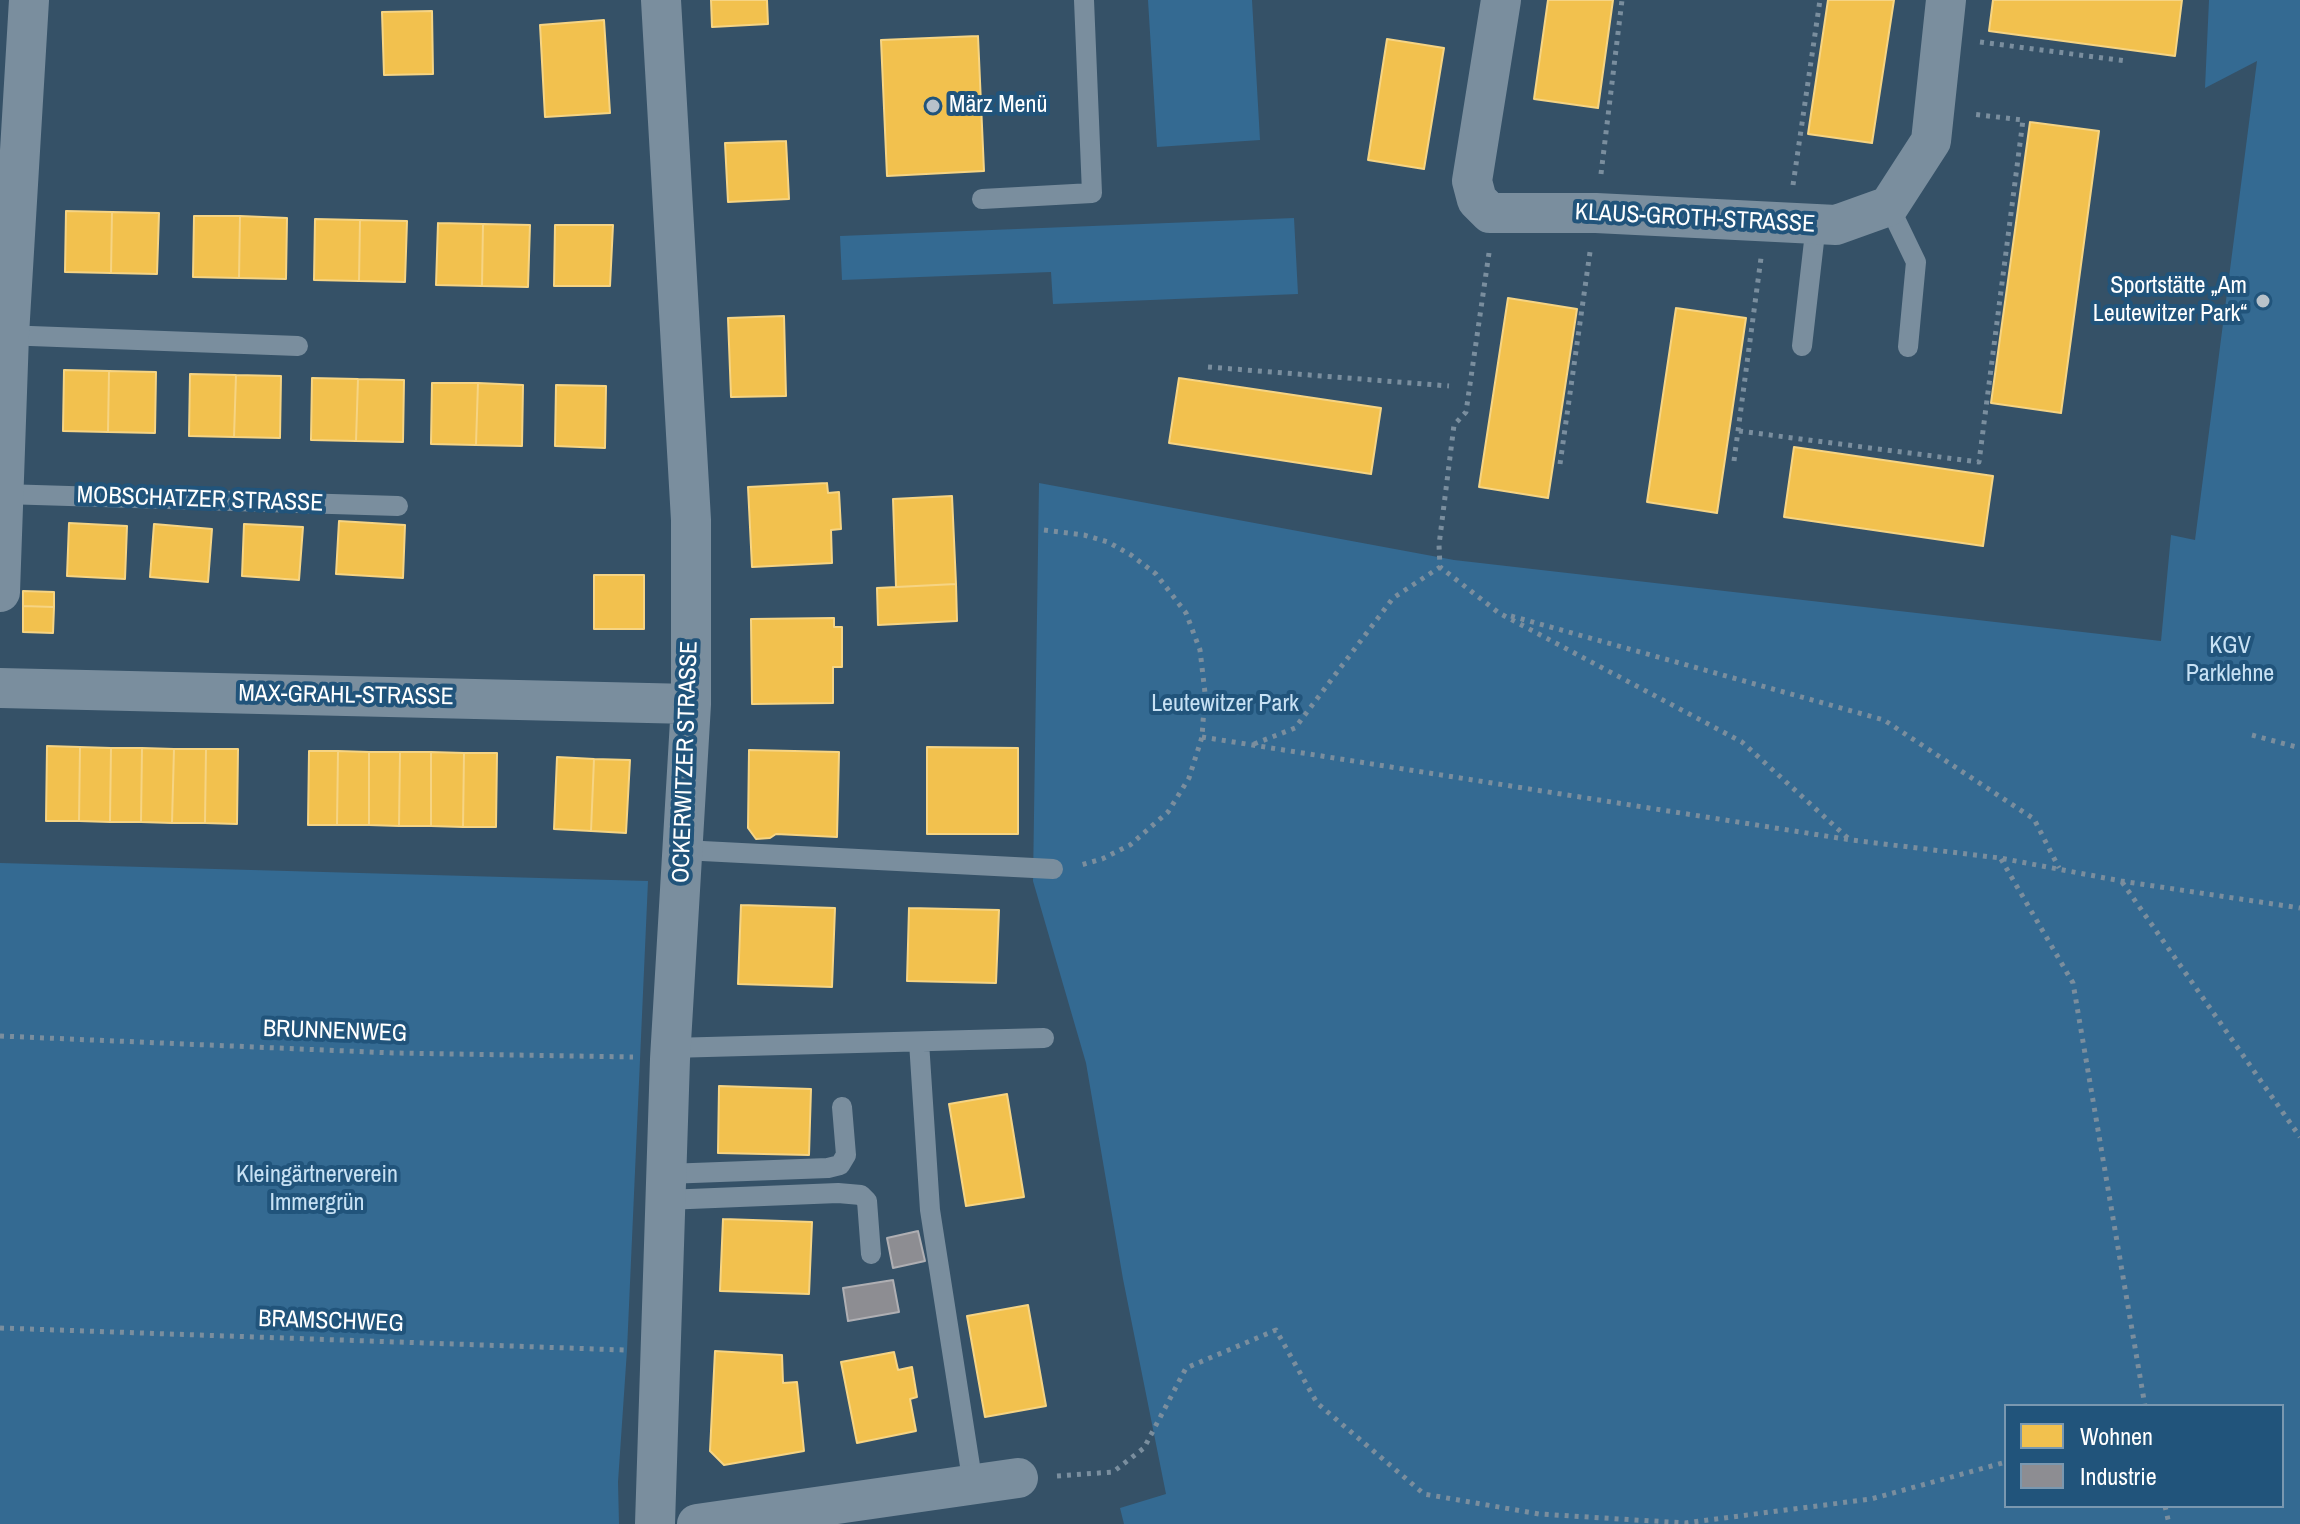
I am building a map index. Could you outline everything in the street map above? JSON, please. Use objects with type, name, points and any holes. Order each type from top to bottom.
[{"type":"street","points":[[0,592],[4,335],[29,0]]},
{"type":"street","name":"OCKERWITZER STRASSE","points":[[655,1524],[670,1053],[691,704],[691,520],[661,0]]},
{"type":"street","name":"KLAUS-GROTH-STRASSE","points":[[1501,0],[1472,181],[1477,200],[1490,213],[1596,213],[1836,225],[1889,206]]},
{"type":"street","points":[[1889,206],[1931,141],[1944,18]]},
{"type":"street","name":"MAX-GRAHL-STRASSE","points":[[0,688],[691,704]]},
{"type":"street","points":[[697,1524],[1018,1478]]},
{"type":"lane","points":[[982,199],[1092,193],[1084,0]]},
{"type":"lane","points":[[1889,206],[1916,262],[1908,347]]},
{"type":"lane","points":[[1790,223],[1802,346]]},
{"type":"lane","points":[[4,335],[298,346]]},
{"type":"lane","name":"MOBSCHATZER STRASSE","points":[[3,494],[398,506]]},
{"type":"lane","points":[[683,850],[1053,869]]},
{"type":"lane","points":[[670,1053],[1044,1038]]},
{"type":"lane","points":[[919,1042],[930,1210],[973,1485]]},
{"type":"lane","points":[[666,1187],[840,1165],[846,1155],[842,1107]]},
{"type":"lane","points":[[666,1187],[861,1195],[867,1201],[871,1254]]},
{"type":"path","points":[[1734,461],[1790,223],[1820,0]]},
{"type":"path","points":[[1944,18],[2126,61]]},
{"type":"path","points":[[1739,431],[1979,462],[2023,120],[1934,110]]},
{"type":"path","points":[[1491,240],[1466,412],[1454,425],[1439,545],[1440,567],[1499,613],[1742,742],[1851,840]]},
{"type":"path","points":[[1208,367],[1449,386]]},
{"type":"path","points":[[1044,530],[1084,535],[1108,542],[1156,574],[1186,613],[1200,650],[1205,693],[1202,737],[1189,778],[1168,812],[1130,845],[1102,859],[1053,869]]},
{"type":"path","points":[[1252,745],[1295,728],[1393,598],[1440,567]]},
{"type":"path","points":[[1499,613],[1884,720],[2034,819],[2060,869]]},
{"type":"path","points":[[2252,735],[2300,748]]},
{"type":"path","points":[[1202,737],[1851,840],[2000,858],[2121,881],[2300,908]]},
{"type":"path","points":[[2000,858],[2073,983],[2145,1404]]},
{"type":"path","points":[[2121,881],[2300,1137]]},
{"type":"path","name":"BRUNNENWEG","points":[[0,1036],[393,1053],[670,1053]]},
{"type":"path","name":"BRAMSCHWEG","points":[[0,1328],[661,1350]]},
{"type":"path","points":[[1018,1478],[1113,1472],[1144,1448],[1186,1368],[1276,1330],[1317,1403],[1424,1494],[1539,1514],[1685,1523],[1871,1499],[2004,1463]]},
{"type":"green space","points":[[1148,0],[1252,0],[1260,140],[1157,147]]},
{"type":"green space","points":[[2209,0],[2300,0],[2300,1524],[1124,1524],[1120,1508],[1166,1494],[1123,1279],[1086,1063],[1033,881],[1039,483],[1454,560],[2161,641],[2171,535],[2195,540],[2257,61],[2205,88]]},
{"type":"green space","points":[[1294,218],[1298,294],[1053,304],[1051,272],[842,280],[840,236]]},
{"type":"green space","name":"Kleingärtnerverein Immergrün","points":[[0,863],[648,881],[627,1350],[618,1482],[619,1524],[0,1524]]},
{"type":"building: Wohnen","points":[[711,0],[767,0],[768,24],[712,27]]},
{"type":"building: Wohnen","points":[[1548,0],[1613,0],[1598,108],[1534,99]]},
{"type":"building: Wohnen","points":[[1828,0],[1894,0],[1872,143],[1808,134]]},
{"type":"building: Wohnen","points":[[1993,0],[2182,0],[2175,56],[1989,31]]},
{"type":"building: Wohnen","points":[[432,11],[433,74],[384,75],[382,12]]},
{"type":"building: Wohnen","points":[[604,20],[610,113],[545,117],[540,25]]},
{"type":"building: Wohnen","name":"März Menü","points":[[978,36],[984,171],[887,176],[881,40]]},
{"type":"building: Wohnen","points":[[1387,39],[1444,48],[1424,169],[1368,160]]},
{"type":"building: Wohnen","points":[[2030,122],[2099,131],[2061,413],[1991,403]]},
{"type":"building: Wohnen","points":[[786,141],[789,199],[728,202],[725,143]]},
{"type":"building: Wohnen","points":[[66,211],[112,212],[111,273],[65,272]]},
{"type":"building: Wohnen","points":[[112,212],[159,213],[157,274],[111,273]]},
{"type":"building: Wohnen","points":[[194,216],[240,216],[239,278],[193,277]]},
{"type":"building: Wohnen","points":[[240,216],[287,218],[286,279],[239,278]]},
{"type":"building: Wohnen","points":[[315,219],[360,220],[359,281],[314,280]]},
{"type":"building: Wohnen","points":[[360,220],[407,221],[405,282],[359,281]]},
{"type":"building: Wohnen","points":[[438,223],[483,224],[482,286],[436,285]]},
{"type":"building: Wohnen","points":[[483,224],[530,225],[528,287],[482,286]]},
{"type":"building: Wohnen","points":[[555,225],[613,225],[610,286],[554,286]]},
{"type":"building: Wohnen","points":[[1508,298],[1577,309],[1548,498],[1479,487]]},
{"type":"building: Wohnen","points":[[1676,308],[1746,318],[1717,513],[1647,502]]},
{"type":"building: Wohnen","points":[[784,316],[786,396],[731,397],[728,318]]},
{"type":"building: Wohnen","points":[[64,370],[109,371],[108,432],[63,431]]},
{"type":"building: Wohnen","points":[[109,371],[156,372],[155,433],[108,432]]},
{"type":"building: Wohnen","points":[[190,374],[236,375],[234,437],[189,436]]},
{"type":"building: Wohnen","points":[[236,375],[281,376],[280,438],[234,437]]},
{"type":"building: Wohnen","points":[[312,378],[358,379],[356,441],[311,440]]},
{"type":"building: Wohnen","points":[[1179,378],[1381,408],[1371,474],[1169,443]]},
{"type":"building: Wohnen","points":[[358,379],[404,380],[403,442],[356,441]]},
{"type":"building: Wohnen","points":[[432,383],[478,383],[476,445],[431,444]]},
{"type":"building: Wohnen","points":[[478,383],[523,385],[522,446],[476,445]]},
{"type":"building: Wohnen","points":[[556,385],[606,386],[605,448],[555,446]]},
{"type":"building: Wohnen","points":[[1794,447],[1993,476],[1983,546],[1784,517]]},
{"type":"building: Wohnen","points":[[827,483],[828,493],[839,492],[841,529],[831,530],[832,563],[752,567],[748,487]]},
{"type":"building: Wohnen","points":[[952,496],[956,584],[896,587],[893,499]]},
{"type":"building: Wohnen","points":[[339,521],[405,525],[403,578],[336,574]]},
{"type":"building: Wohnen","points":[[69,523],[127,526],[125,579],[67,576]]},
{"type":"building: Wohnen","points":[[154,524],[212,529],[208,582],[150,577]]},
{"type":"building: Wohnen","points":[[244,524],[303,527],[299,580],[242,576]]},
{"type":"building: Wohnen","points":[[594,575],[644,575],[644,629],[594,629]]},
{"type":"building: Wohnen","points":[[956,584],[957,621],[878,625],[877,588]]},
{"type":"building: Wohnen","points":[[23,591],[54,592],[54,607],[23,606]]},
{"type":"building: Wohnen","points":[[23,606],[54,607],[53,633],[23,632]]},
{"type":"building: Wohnen","points":[[834,618],[834,627],[842,627],[842,667],[833,667],[833,703],[752,704],[751,619]]},
{"type":"building: Wohnen","points":[[47,746],[80,747],[79,821],[46,821]]},
{"type":"building: Wohnen","points":[[80,747],[111,748],[110,822],[79,821]]},
{"type":"building: Wohnen","points":[[927,747],[1018,748],[1018,834],[927,834]]},
{"type":"building: Wohnen","points":[[111,748],[142,748],[141,822],[110,822]]},
{"type":"building: Wohnen","points":[[142,748],[174,749],[172,823],[141,822]]},
{"type":"building: Wohnen","points":[[174,749],[206,749],[205,823],[172,823]]},
{"type":"building: Wohnen","points":[[206,749],[238,749],[237,824],[205,823]]},
{"type":"building: Wohnen","points":[[749,750],[839,752],[837,837],[776,834],[770,838],[756,839],[748,828]]},
{"type":"building: Wohnen","points":[[309,751],[338,751],[337,825],[308,825]]},
{"type":"building: Wohnen","points":[[338,751],[369,752],[369,825],[337,825]]},
{"type":"building: Wohnen","points":[[369,752],[400,752],[399,826],[369,825]]},
{"type":"building: Wohnen","points":[[400,752],[431,752],[431,826],[399,826]]},
{"type":"building: Wohnen","points":[[431,752],[464,753],[463,827],[431,826]]},
{"type":"building: Wohnen","points":[[464,753],[497,753],[496,827],[463,827]]},
{"type":"building: Wohnen","points":[[557,757],[594,759],[591,831],[554,829]]},
{"type":"building: Wohnen","points":[[594,759],[630,760],[626,833],[591,831]]},
{"type":"building: Wohnen","points":[[741,905],[835,908],[832,987],[738,984]]},
{"type":"building: Wohnen","points":[[909,908],[999,910],[996,983],[907,981]]},
{"type":"building: Wohnen","points":[[719,1086],[811,1089],[809,1155],[718,1153]]},
{"type":"building: Wohnen","points":[[1007,1094],[1024,1197],[966,1206],[949,1104]]},
{"type":"building: Wohnen","points":[[723,1219],[812,1222],[809,1294],[720,1291]]},
{"type":"building: Wohnen","points":[[1028,1305],[1046,1406],[985,1417],[967,1316]]},
{"type":"building: Wohnen","points":[[715,1351],[782,1355],[783,1383],[797,1382],[804,1451],[724,1465],[710,1451]]},
{"type":"building: Wohnen","points":[[894,1352],[898,1370],[912,1367],[917,1397],[910,1399],[916,1431],[857,1443],[841,1362]]},
{"type":"building: Industrie","points":[[918,1231],[925,1261],[893,1268],[887,1238]]},
{"type":"building: Industrie","points":[[893,1280],[899,1312],[848,1321],[843,1288]]},
{"type":"place","name":"März Menü","points":[[933,106]]},
{"type":"place","name":"Sportstätte „Am Leutewitzer Park“","points":[[2263,301]]},
{"type":"park label","name":"KGV Parklehne","points":[[2230,661]]},
{"type":"park label","name":"Leutewitzer Park","points":[[1225,705]]}]
